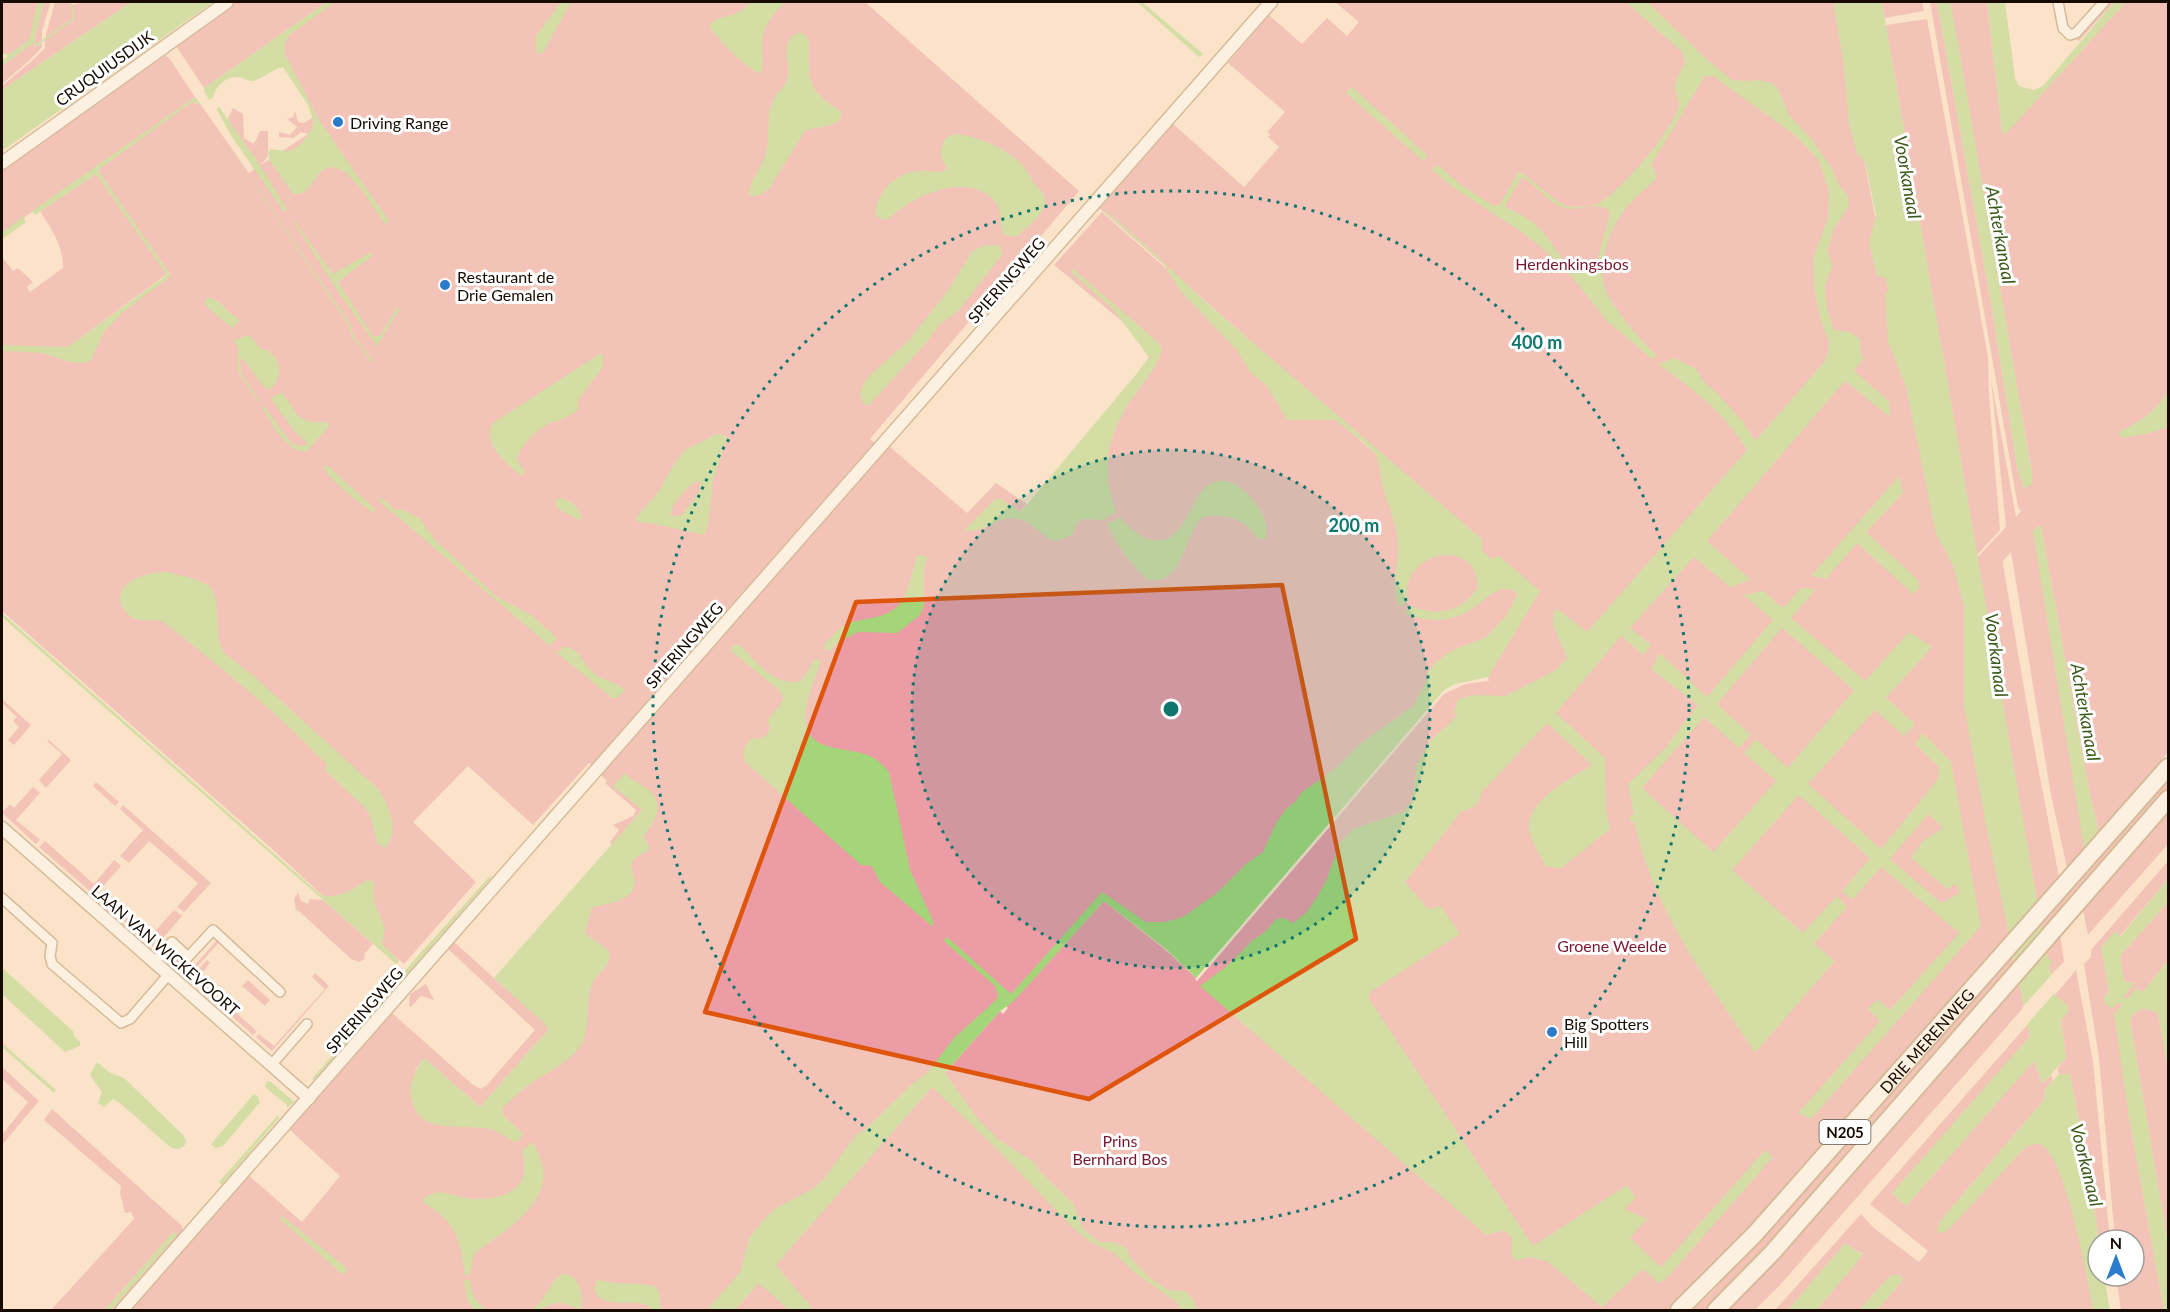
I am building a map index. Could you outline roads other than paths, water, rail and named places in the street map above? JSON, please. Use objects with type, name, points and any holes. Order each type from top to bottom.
[{"type":"highway","name":"DRIE MERENWEG","points":[[1679,1311],[1754,1235],[2169,768]]},
{"type":"highway","name":"DRIE MERENWEG","points":[[1716,1311],[1772,1253],[2169,799]]},
{"type":"street","name":"CRUQUIUSDIJK","points":[[2,163],[227,2]]},
{"type":"street","name":"SPIERINGWEG","points":[[123,1311],[1271,2]]},
{"type":"street","points":[[2058,2],[2063,28],[2070,35],[2076,33],[2104,2]]},
{"type":"street","name":"LAAN VAN WICKEVOORT","points":[[2,828],[309,1098]]},
{"type":"street","points":[[2,898],[52,943],[50,956],[52,964],[121,1023],[130,1019],[169,974]]},
{"type":"street","points":[[155,962],[172,942],[188,957],[213,930],[280,992]]},
{"type":"street","points":[[272,1064],[307,1024]]},
{"type":"water","points":[[38,2],[44,2],[34,42],[2,66],[2,60],[8,56],[2,53],[10,54],[29,40]]},
{"type":"water","points":[[131,2],[213,2],[2,151],[2,90]]},
{"type":"water","points":[[327,2],[336,2],[289,35],[285,44],[285,54],[319,120],[389,221],[385,224],[363,192],[342,171],[336,168],[323,170],[311,186],[301,194],[293,194],[270,161],[268,152],[271,149],[292,150],[302,143],[314,123],[308,105],[283,67],[253,81],[237,77],[228,79],[218,87],[213,98],[209,100],[204,91],[204,88]]},
{"type":"water","points":[[561,2],[571,2],[542,54],[536,52],[535,37]]},
{"type":"water","points":[[750,2],[785,2],[766,26],[762,48],[763,69],[759,73],[740,60],[710,28],[714,21],[739,12]]},
{"type":"water","points":[[1137,2],[1142,2],[1203,54],[1199,57]]},
{"type":"water","points":[[1626,2],[1647,2],[1732,80],[1759,80],[1774,84],[1789,115],[1814,142],[1834,172],[1839,185],[1848,196],[1849,205],[1833,231],[1828,250],[1832,267],[1825,285],[1827,308],[1834,330],[1850,332],[1860,339],[1861,353],[1864,358],[1854,371],[1889,401],[1890,417],[1845,381],[1707,541],[1751,580],[1730,587],[1694,557],[1630,628],[1651,645],[1643,655],[1621,636],[1556,713],[1605,758],[1606,811],[1610,829],[1560,869],[1545,866],[1531,836],[1529,826],[1531,816],[1536,807],[1553,790],[1592,765],[1547,723],[1481,793],[1477,804],[1462,811],[1405,882],[1428,909],[1441,906],[1460,934],[1370,992],[1369,999],[1533,1246],[1627,1185],[1636,1198],[1624,1209],[1647,1219],[1630,1238],[1661,1267],[1765,1150],[1773,1157],[1667,1278],[1659,1283],[1643,1269],[1602,1307],[1548,1262],[1529,1257],[1516,1261],[1511,1255],[1512,1239],[1507,1232],[1501,1231],[1486,1235],[1200,986],[1227,966],[1276,919],[1284,918],[1293,923],[1306,913],[1326,881],[1340,843],[1353,829],[1403,812],[1412,801],[1417,764],[1430,741],[1457,716],[1454,712],[1458,699],[1475,695],[1505,696],[1556,670],[1567,658],[1554,627],[1556,608],[1587,632],[1747,450],[1718,413],[1696,392],[1658,364],[1674,358],[1695,368],[1705,383],[1743,422],[1755,441],[1825,361],[1829,341],[1821,322],[1814,287],[1813,258],[1828,218],[1829,191],[1819,161],[1796,136],[1713,76],[1705,76],[1651,165],[1656,179],[1623,212],[1609,238],[1604,257],[1603,277],[1607,294],[1627,323],[1657,356],[1652,359],[1607,321],[1572,277],[1547,252],[1523,233],[1454,188],[1432,170],[1438,165],[1461,185],[1494,206],[1500,204],[1519,171],[1563,204],[1579,207],[1599,203],[1632,174],[1673,120],[1679,106],[1675,83],[1685,62],[1682,52]],"holes":[[[1522,177],[1559,206],[1571,209],[1602,207],[1607,210],[1610,214],[1596,265],[1580,271],[1572,268],[1540,229],[1505,206]]]},
{"type":"water","name":"Voorkanaal","points":[[1833,2],[1882,2],[2043,935],[2048,958],[2053,962],[2049,965],[2055,995],[2068,1005],[2069,1011],[2061,1020],[2066,1058],[2042,1084],[2034,1061],[1906,1206],[1892,1193],[2030,1036],[1964,706],[1964,606],[1953,566],[1936,534],[1906,387],[1888,342],[1886,278],[1877,276],[1869,243],[1876,216],[1865,161],[1857,154],[1849,124],[1843,59]]},
{"type":"water","points":[[1937,2],[1950,2],[1959,48],[2032,474],[2032,484],[2024,489],[2017,467],[1992,308]]},
{"type":"water","points":[[1987,2],[2005,2],[2015,78],[2019,86],[2034,90],[2043,86],[2114,2],[2126,2],[2005,135],[2002,131]]},
{"type":"water","points":[[797,33],[803,33],[809,39],[809,73],[815,89],[820,96],[841,111],[841,117],[835,124],[805,131],[769,189],[762,194],[752,196],[749,195],[751,184],[766,153],[772,102],[787,79],[788,42]]},
{"type":"water","points":[[1352,87],[1428,156],[1423,161],[1346,93]]},
{"type":"water","points":[[195,97],[201,105],[192,102],[98,170],[171,276],[123,312],[104,332],[91,360],[80,363],[40,353],[2,351],[2,345],[69,346],[167,275],[96,174],[35,215],[32,211]]},
{"type":"water","points":[[219,107],[260,165],[286,211],[284,212],[232,137],[218,112]]},
{"type":"water","points":[[220,133],[351,325],[356,339],[373,361],[371,362],[355,340],[349,326]]},
{"type":"water","points":[[956,134],[983,141],[1009,154],[1025,168],[1043,193],[1045,202],[1041,212],[1015,237],[1004,235],[996,203],[987,194],[964,187],[927,194],[886,220],[880,219],[875,214],[883,191],[902,175],[910,172],[946,170],[941,148],[947,137]]},
{"type":"water","points":[[24,216],[25,223],[2,239],[2,233]]},
{"type":"water","points":[[292,219],[333,274],[371,252],[372,256],[338,282],[373,336],[380,336],[397,307],[400,308],[377,346],[341,296]]},
{"type":"water","points":[[987,245],[999,245],[1002,255],[958,311],[939,325],[927,342],[869,405],[864,405],[860,396],[861,388],[869,376],[909,340],[946,293],[973,250]]},
{"type":"water","points":[[1161,260],[1208,304],[1483,540],[1482,550],[1491,559],[1499,556],[1540,591],[1488,677],[1455,684],[1444,690],[1196,978],[1167,950],[1104,901],[945,1073],[978,1119],[998,1139],[1035,1163],[1040,1172],[1073,1203],[1083,1229],[1099,1242],[1112,1242],[1125,1247],[1134,1262],[1150,1278],[1168,1290],[1185,1291],[1193,1299],[1198,1310],[1182,1310],[1176,1302],[1134,1272],[1114,1253],[1092,1243],[1075,1230],[996,1148],[932,1087],[776,1265],[814,1310],[789,1310],[759,1283],[735,1310],[707,1310],[740,1272],[749,1238],[765,1218],[776,1208],[812,1189],[823,1180],[856,1135],[867,1128],[912,1084],[928,1072],[954,1038],[996,1000],[998,995],[995,986],[944,941],[947,937],[1011,994],[1102,892],[1146,922],[1165,922],[1183,917],[1217,893],[1246,864],[1263,852],[1276,823],[1301,793],[1336,768],[1360,744],[1413,706],[1425,684],[1428,672],[1435,663],[1452,650],[1485,638],[1506,616],[1517,595],[1515,591],[1503,589],[1493,593],[1467,612],[1440,620],[1422,619],[1404,613],[1412,606],[1421,610],[1440,612],[1457,607],[1465,602],[1478,587],[1474,570],[1464,560],[1451,555],[1437,556],[1424,562],[1413,572],[1407,585],[1408,601],[1400,607],[1395,592],[1398,548],[1396,532],[1375,454],[1336,420],[1287,420],[1267,386],[1251,373],[1236,349],[1181,292]]},
{"type":"water","points":[[1073,269],[1159,343],[1162,349],[1156,365],[1120,418],[1114,433],[1108,463],[1108,478],[1116,512],[1103,520],[1083,519],[1077,523],[1072,535],[1055,541],[1029,523],[1012,518],[978,530],[964,531],[995,499],[1001,499],[1021,512],[1149,357],[1113,309],[1070,271]]},
{"type":"water","points":[[206,299],[215,299],[228,312],[236,316],[239,321],[232,328],[207,307]]},
{"type":"water","points":[[249,335],[262,349],[275,357],[279,367],[276,382],[269,390],[264,387],[244,360],[240,359],[241,373],[258,402],[238,372],[238,348],[234,340]]},
{"type":"water","points":[[601,353],[603,367],[578,400],[578,409],[567,417],[543,427],[529,439],[521,450],[517,460],[525,472],[521,476],[502,459],[493,445],[490,431],[493,423]]},
{"type":"water","points":[[282,392],[299,416],[310,421],[328,422],[330,425],[306,452],[286,442],[262,408],[264,406],[292,444],[305,446],[307,443],[295,432],[272,400]]},
{"type":"water","points":[[2168,392],[2168,427],[2122,438],[2118,432],[2146,416]]},
{"type":"water","points":[[717,434],[727,436],[713,481],[708,526],[704,535],[646,522],[640,523],[636,520],[657,494],[676,461],[686,449]],"holes":[[[696,481],[700,482],[700,491],[682,515],[671,514],[680,496]]]},
{"type":"water","points":[[323,466],[328,466],[375,509],[374,512],[338,484]]},
{"type":"water","points":[[1899,476],[1903,493],[1866,532],[1918,580],[1919,588],[1913,594],[1857,543],[1826,579],[1811,576]]},
{"type":"water","points":[[1217,481],[1235,484],[1254,501],[1264,516],[1267,532],[1265,539],[1258,539],[1247,526],[1234,519],[1219,516],[1202,517],[1176,568],[1160,580],[1148,580],[1124,554],[1107,524],[1120,518],[1133,530],[1148,539],[1164,540],[1180,528],[1203,489]]},
{"type":"water","points":[[379,497],[394,509],[403,510],[419,518],[436,541],[497,597],[531,615],[557,638],[550,646],[380,502]]},
{"type":"water","points":[[558,498],[573,504],[582,519],[579,520],[557,508],[555,503]]},
{"type":"water","points":[[2037,526],[2041,526],[2088,785],[2098,828],[2096,837],[2084,848],[2033,532]]},
{"type":"water","points":[[918,554],[927,557],[924,571],[924,606],[920,615],[897,633],[858,632],[835,644],[831,650],[826,650],[824,645],[845,625],[881,616],[898,605],[908,588]]},
{"type":"water","points":[[166,572],[195,579],[210,586],[216,599],[219,642],[224,653],[255,677],[379,790],[389,811],[392,827],[392,834],[385,848],[377,843],[366,809],[326,771],[326,764],[307,744],[267,707],[162,621],[136,619],[126,612],[121,604],[121,596],[128,583],[143,576]]},
{"type":"water","points":[[1801,588],[1816,589],[1791,618],[1865,681],[1909,632],[1932,647],[1886,698],[1915,724],[1904,736],[1875,710],[1808,784],[1881,849],[1938,779],[1939,767],[1915,744],[1923,733],[1951,762],[1981,926],[1811,1119],[1798,1113],[1880,1021],[1868,1009],[1877,999],[1890,1010],[1959,933],[1881,867],[1852,900],[1842,891],[1870,858],[1799,795],[1732,870],[1803,933],[1837,896],[1847,907],[1814,944],[1835,961],[1755,1053],[1700,971],[1668,915],[1654,885],[1634,822],[1630,821],[1630,817],[1634,814],[1628,784],[1665,748],[1698,705],[1651,669],[1660,653],[1707,697],[1773,620],[1744,595],[1763,591],[1783,608]],"holes":[[[1782,628],[1854,690],[1788,768],[1756,739],[1744,753],[1776,781],[1713,852],[1642,788],[1704,717],[1739,748],[1751,735],[1717,704]],[[1928,814],[1943,828],[1923,841],[1911,858],[1947,889],[1956,884],[1960,893],[1941,903],[1890,859]]]},
{"type":"water","points":[[2,613],[321,895],[340,895],[368,879],[374,882],[374,902],[385,928],[382,944],[399,961],[396,964],[2,617]]},
{"type":"water","points":[[735,644],[740,645],[774,677],[791,682],[801,681],[815,659],[821,661],[810,691],[806,725],[818,742],[872,757],[889,772],[910,870],[933,921],[933,927],[880,882],[872,866],[861,865],[746,763],[743,753],[747,744],[751,738],[759,739],[767,735],[770,727],[768,720],[784,699],[778,689],[732,652],[731,648]]},
{"type":"water","points":[[563,647],[577,653],[595,674],[625,690],[617,698],[612,698],[557,653]]},
{"type":"water","points":[[625,773],[651,792],[657,804],[656,816],[644,835],[649,850],[635,858],[631,864],[635,881],[633,889],[624,898],[592,908],[585,933],[609,951],[610,956],[607,964],[593,982],[587,1027],[579,1048],[568,1060],[529,1085],[502,1109],[504,1116],[523,1134],[518,1141],[513,1142],[493,1130],[446,1126],[425,1120],[417,1113],[410,1090],[415,1073],[424,1058],[480,1107],[548,1030],[546,1025],[494,978],[642,810],[613,786]]},
{"type":"water","points":[[490,876],[491,878],[337,1055],[314,1080],[312,1079],[416,958]]},
{"type":"water","points":[[2168,879],[2168,902],[2120,956],[2124,980],[2127,983],[2135,982],[2123,998],[2128,998],[2137,987],[2138,991],[2144,991],[2168,960],[2168,1070],[2158,1013],[2143,1008],[2132,1015],[2130,1020],[2168,1244],[2168,1310],[2164,1310],[2129,1117],[2114,1014],[2123,1004],[2117,1003],[2112,1009],[2105,1004],[2104,998],[2109,991],[2101,947],[2115,931],[2120,937]]},
{"type":"water","points":[[2,968],[73,1031],[80,1046],[65,1052],[2,994]]},
{"type":"water","points":[[2,1043],[56,1090],[54,1093],[2,1047]]},
{"type":"water","points":[[97,1062],[110,1073],[124,1078],[183,1135],[187,1142],[185,1145],[179,1149],[171,1148],[113,1099],[104,1107],[98,1103],[102,1092],[90,1075]]},
{"type":"water","name":"Voorkanaal","points":[[2059,1074],[2070,1074],[2097,1228],[2086,1228],[2086,1274],[2075,1223],[2060,1174],[2052,1156],[2038,1144],[2025,1148],[1947,1231],[1938,1233],[1937,1230],[1941,1220],[2044,1100],[2045,1089]]},
{"type":"water","points":[[267,1081],[270,1081],[294,1102],[287,1108],[287,1105],[265,1087]]},
{"type":"water","points":[[254,1094],[259,1097],[260,1102],[223,1146],[215,1148],[211,1144]]},
{"type":"water","points":[[278,1115],[279,1118],[222,1185],[219,1182]]},
{"type":"water","points":[[532,1142],[541,1161],[543,1178],[539,1193],[518,1220],[475,1253],[470,1275],[465,1275],[461,1250],[450,1224],[423,1202],[423,1199],[435,1193],[447,1193],[472,1199],[495,1197],[511,1191],[517,1187],[524,1174],[522,1151]]},
{"type":"water","points":[[282,1216],[348,1269],[343,1275],[280,1219]]},
{"type":"water","points":[[173,1232],[177,1235],[111,1310],[105,1310]]},
{"type":"water","points":[[1845,1243],[1863,1255],[1817,1310],[1788,1310]]},
{"type":"water","points":[[561,1274],[572,1277],[579,1285],[582,1297],[581,1309],[561,1303],[530,1310],[540,1302]]},
{"type":"water","points":[[1891,1275],[1901,1275],[1903,1280],[1877,1310],[1859,1310]]},
{"type":"water","points":[[464,1280],[470,1280],[475,1298],[480,1305],[489,1310],[475,1310],[467,1300]]},
{"type":"water","points":[[597,1281],[656,1287],[660,1294],[661,1310],[651,1310],[649,1306],[642,1304],[604,1300],[594,1289]]},
{"type":"water","points":[[2089,1288],[2106,1288],[2110,1310],[2093,1310]]},
{"type":"waterway","points":[[34,42],[37,45],[73,19],[72,5]]},
{"type":"waterway","points":[[1106,212],[1161,260]]},
{"type":"place","name":"Driving Range","points":[[338,122]]},
{"type":"place","name":"Restaurant de Drie Gemalen","points":[[445,285]]},
{"type":"place","name":"Big Spotters Hill","points":[[1552,1032]]},
{"type":"water label","name":"Achterkanaal","points":[[2001,235]]},
{"type":"water label","name":"Achterkanaal","points":[[2086,712]]},
{"type":"park label","name":"Herdenkingsbos","points":[[1572,263]]},
{"type":"park label","name":"Groene Weelde","points":[[1612,945]]},
{"type":"park label","name":"Prins Bernhard Bos","points":[[1120,1149]]}]
